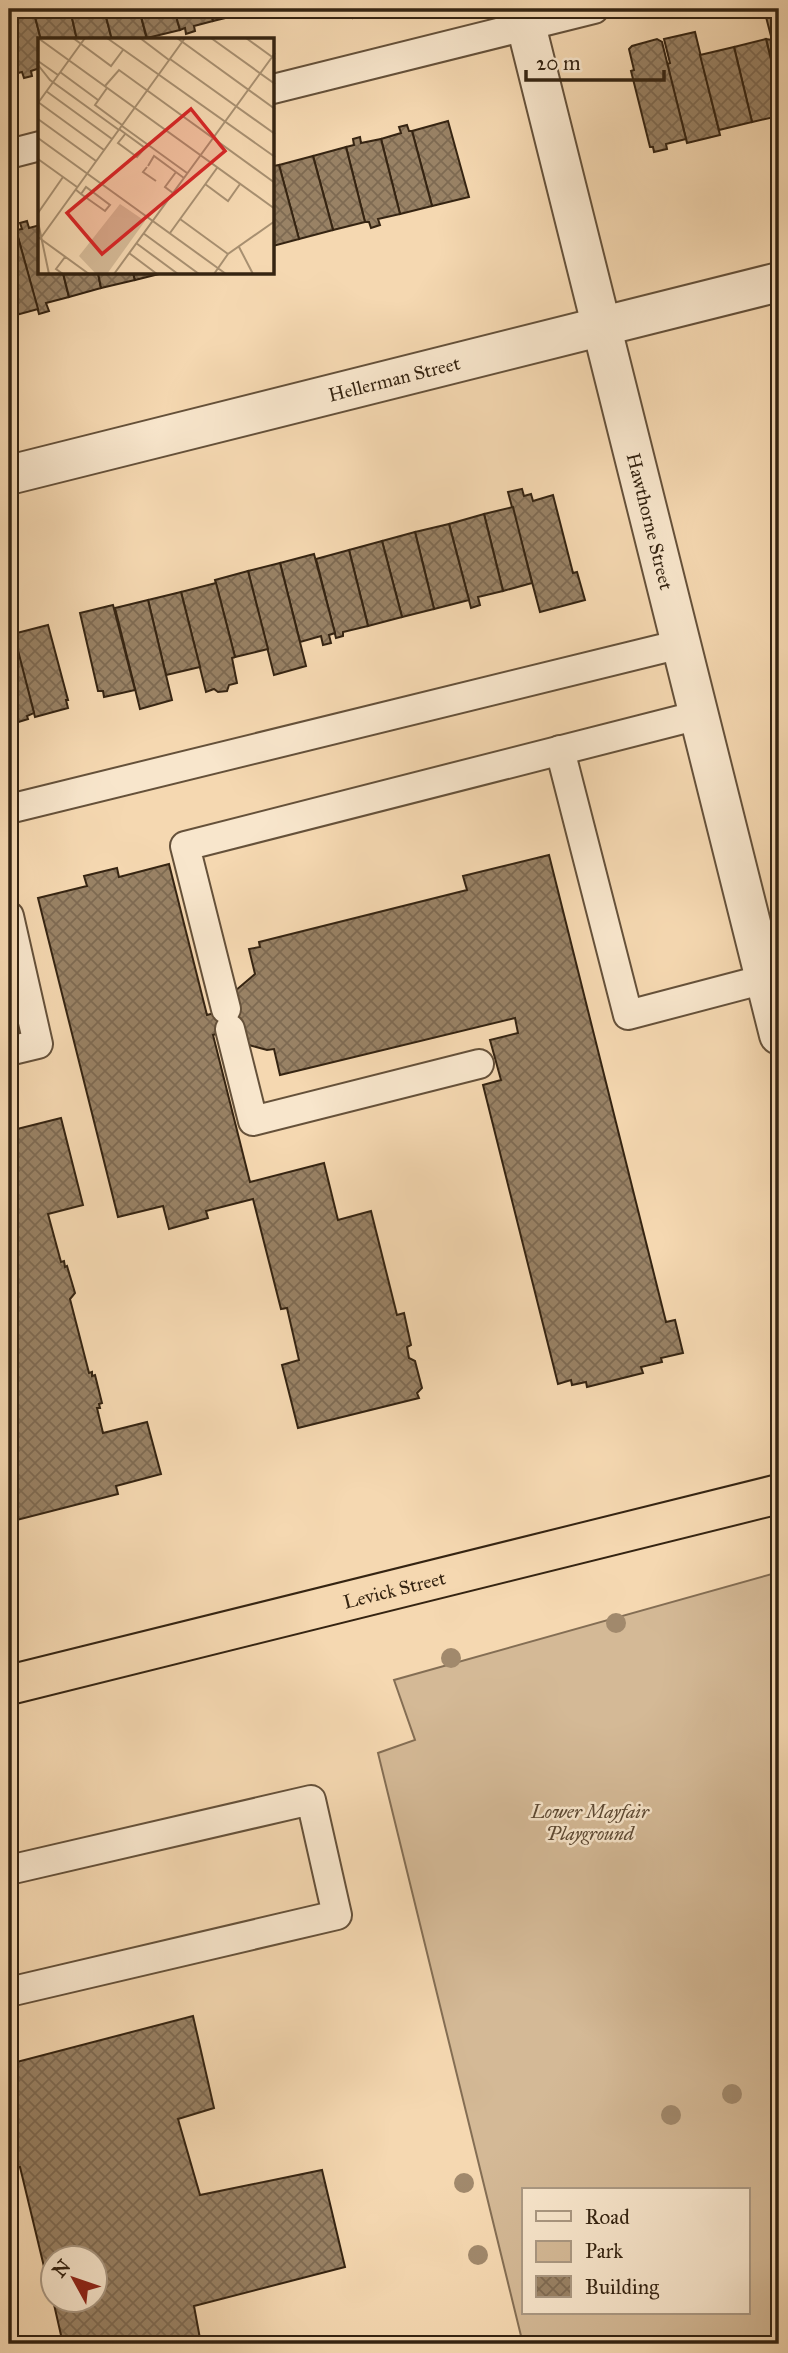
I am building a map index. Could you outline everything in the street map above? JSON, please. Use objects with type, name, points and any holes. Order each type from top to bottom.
[{"type":"highway","name":"Levick Street","points":[[9,1685],[779,1494]]},
{"type":"street","name":"Hawthorne Street","points":[[524,17],[779,1035]]},
{"type":"street","name":"Hellerman Street","points":[[9,475],[779,282]]},
{"type":"lane","points":[[275,88],[524,17],[594,9]]},
{"type":"lane","points":[[9,154],[38,147]]},
{"type":"lane","points":[[9,809],[681,644]]},
{"type":"lane","points":[[480,1064],[253,1121],[184,846],[699,715]]},
{"type":"lane","points":[[560,750],[628,1016],[765,979]]},
{"type":"lane","points":[[9,916],[38,1044],[9,1051]]},
{"type":"lane","points":[[9,1870],[311,1800],[337,1916],[9,1992]]},
{"type":"green space","name":"Lower Mayfair Playground","points":[[779,1572],[779,2344],[523,2344],[378,1753],[415,1740],[394,1680]]},
{"type":"building","points":[[9,9],[33,9],[40,38],[38,38],[38,69],[31,71],[32,76],[24,78],[22,72],[14,74],[9,48]]},
{"type":"building","points":[[33,9],[70,9],[77,38],[40,38]]},
{"type":"building","points":[[70,9],[104,9],[111,38],[77,38]]},
{"type":"building","points":[[104,9],[139,9],[146,38],[111,38]]},
{"type":"building","points":[[139,9],[174,9],[180,30],[147,38]]},
{"type":"building","points":[[174,9],[210,9],[213,21],[194,26],[195,31],[186,34],[185,28],[180,30]]},
{"type":"building","points":[[210,9],[245,9],[246,13],[213,21]]},
{"type":"building","points":[[351,9],[389,9],[389,10],[353,18]]},
{"type":"building","points":[[779,13],[779,93],[766,39],[772,40],[766,17]]},
{"type":"building","points":[[695,32],[720,135],[687,143],[667,64],[670,63],[664,39]]},
{"type":"building","points":[[657,39],[662,42],[686,139],[666,144],[667,149],[654,152],[653,147],[650,147],[631,71],[634,70],[629,49]]},
{"type":"building","points":[[766,39],[779,93],[779,116],[752,122],[734,47]]},
{"type":"building","points":[[734,47],[752,122],[719,130],[700,55]]},
{"type":"building","points":[[9,48],[14,72],[9,73]]},
{"type":"building","points":[[448,121],[469,197],[432,206],[412,131]]},
{"type":"building","points":[[407,125],[409,131],[412,131],[432,206],[400,214],[381,139],[401,133],[399,127]]},
{"type":"building","points":[[360,137],[361,143],[381,139],[400,214],[378,219],[380,225],[371,228],[369,222],[365,222],[346,147],[354,145],[353,139]]},
{"type":"building","points":[[346,147],[365,222],[333,230],[313,156]]},
{"type":"building","points":[[313,156],[333,230],[299,239],[279,165]]},
{"type":"building","points":[[279,165],[299,239],[275,245],[275,166]]},
{"type":"building","points":[[27,221],[29,228],[38,226],[38,275],[64,275],[69,297],[46,303],[49,311],[39,314],[16,230],[22,229],[20,223]]},
{"type":"building","points":[[16,230],[38,309],[9,317],[9,232]]},
{"type":"building","points":[[64,275],[98,275],[101,288],[69,297]]},
{"type":"building","points":[[98,275],[134,275],[135,280],[101,288]]},
{"type":"building","points":[[134,275],[155,275],[135,280]]},
{"type":"building","points":[[522,489],[524,496],[531,494],[533,501],[553,495],[573,573],[577,572],[585,600],[540,612],[508,492]]},
{"type":"building","points":[[513,507],[532,583],[503,591],[484,514]]},
{"type":"building","points":[[484,514],[503,591],[478,597],[480,605],[471,608],[449,524]]},
{"type":"building","points":[[449,524],[469,600],[434,609],[415,532]]},
{"type":"building","points":[[415,532],[434,609],[402,617],[382,541]]},
{"type":"building","points":[[382,541],[402,617],[368,626],[349,550]]},
{"type":"building","points":[[349,550],[368,626],[343,632],[343,636],[336,638],[316,559]]},
{"type":"building","points":[[314,554],[335,633],[329,635],[331,643],[323,645],[321,636],[300,642],[280,563]]},
{"type":"building","points":[[280,563],[306,666],[274,675],[248,571]]},
{"type":"building","points":[[248,571],[268,649],[235,657],[215,580]]},
{"type":"building","points":[[216,583],[235,657],[232,658],[237,683],[229,685],[227,691],[218,692],[214,689],[206,692],[181,592]]},
{"type":"building","points":[[181,592],[200,667],[166,675],[148,600]]},
{"type":"building","points":[[148,600],[172,700],[140,709],[115,608]]},
{"type":"building","points":[[113,605],[135,690],[104,697],[103,691],[98,691],[80,613]]},
{"type":"building","points":[[48,625],[68,708],[35,717],[13,634]]},
{"type":"building","points":[[13,631],[34,713],[27,716],[28,719],[9,725],[9,633]]},
{"type":"building","points":[[549,855],[666,1322],[675,1320],[683,1353],[661,1358],[662,1362],[641,1367],[643,1373],[587,1387],[586,1382],[572,1385],[571,1380],[558,1384],[483,1085],[501,1080],[490,1040],[518,1033],[515,1018],[280,1075],[274,1049],[249,1045],[230,1029],[213,1035],[250,1182],[324,1163],[338,1220],[371,1211],[397,1315],[404,1313],[411,1345],[407,1347],[409,1358],[415,1361],[422,1388],[417,1393],[419,1398],[298,1428],[282,1365],[299,1360],[287,1308],[281,1309],[253,1199],[206,1211],[208,1218],[169,1229],[163,1206],[118,1217],[38,898],[87,886],[84,876],[117,868],[119,877],[169,864],[207,1015],[230,1009],[235,991],[255,974],[249,949],[260,947],[259,942],[467,890],[463,876]]},
{"type":"building","points":[[61,1118],[83,1205],[48,1214],[61,1262],[64,1261],[65,1267],[67,1266],[75,1293],[70,1299],[89,1373],[95,1375],[102,1403],[99,1404],[100,1408],[97,1408],[103,1433],[147,1422],[161,1474],[116,1486],[118,1494],[9,1522],[9,1131]]},
{"type":"building","points":[[193,2016],[214,2108],[178,2119],[200,2195],[322,2170],[345,2267],[194,2306],[201,2344],[63,2344],[56,2314],[108,2314],[108,2244],[39,2244],[20,2167],[14,2168],[9,2146],[9,2064]]}]
